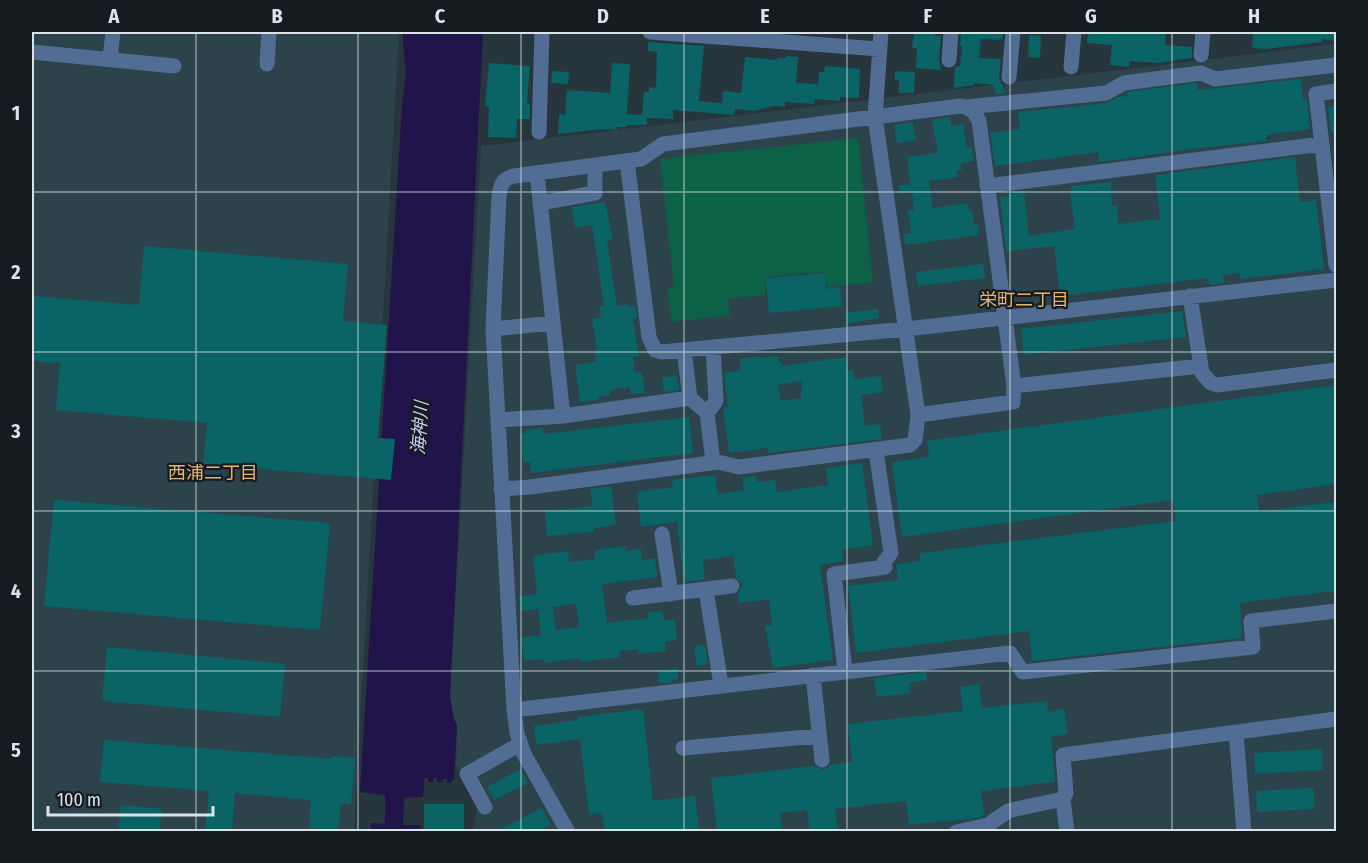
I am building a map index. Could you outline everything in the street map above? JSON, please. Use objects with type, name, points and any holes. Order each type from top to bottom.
[{"type":"street","points":[[110,58],[113,32]]},
{"type":"street","points":[[267,64],[269,32]]},
{"type":"street","points":[[539,132],[542,32]]},
{"type":"street","points":[[658,32],[879,49]]},
{"type":"street","points":[[501,489],[713,462],[738,467],[876,451],[910,446],[915,440],[918,415],[875,117],[881,32]]},
{"type":"street","points":[[949,60],[951,32]]},
{"type":"street","points":[[1009,77],[1012,32]]},
{"type":"street","points":[[1071,67],[1074,32]]},
{"type":"street","points":[[1201,55],[1203,32]]},
{"type":"street","points":[[32,52],[174,66]]},
{"type":"street","points":[[568,831],[520,744],[514,710],[494,329],[501,182],[508,178],[537,173],[641,159],[663,144],[960,106],[1106,93],[1124,83],[1201,73],[1215,78],[1335,65],[1336,84]]},
{"type":"street","points":[[1336,91],[1316,94],[1336,265]]},
{"type":"street","points":[[918,415],[1013,402],[1014,386],[979,121],[967,107]]},
{"type":"street","points":[[987,186],[1322,144]]},
{"type":"street","points":[[627,161],[650,343],[655,350],[662,352],[906,329],[1336,280]]},
{"type":"street","points":[[540,203],[595,193],[595,166]]},
{"type":"street","points":[[537,173],[563,416]]},
{"type":"street","points":[[1190,296],[1201,366],[1206,379],[1217,385],[1336,370]]},
{"type":"street","points":[[494,329],[553,323]]},
{"type":"street","points":[[713,462],[707,413],[716,401],[714,347]]},
{"type":"street","points":[[684,350],[690,398],[707,413]]},
{"type":"street","points":[[1014,386],[1201,366]]},
{"type":"street","points":[[498,420],[563,416],[690,398]]},
{"type":"street","points":[[845,671],[834,574],[885,567],[884,562],[891,553],[876,451]]},
{"type":"street","points":[[662,534],[670,594]]},
{"type":"street","points":[[633,598],[732,586]]},
{"type":"street","points":[[706,590],[721,686]]},
{"type":"street","points":[[514,710],[1010,653],[1023,672],[1253,647],[1251,621],[1336,611]]},
{"type":"street","points":[[813,675],[822,759]]},
{"type":"street","points":[[1067,831],[1063,799],[1066,793],[1063,755],[1336,719]]},
{"type":"street","points":[[1236,732],[1244,831]]},
{"type":"street","points":[[683,748],[819,736]]},
{"type":"street","points":[[485,807],[467,774],[520,744]]},
{"type":"street","points":[[956,831],[988,825],[1016,808],[1063,799]]},
{"type":"shaded area","points":[[32,32],[399,32],[354,831],[32,831]]},
{"type":"shaded area","points":[[1336,44],[1336,831],[473,831],[477,809],[456,765],[457,725],[450,697],[481,146]]},
{"type":"green space","points":[[858,138],[873,282],[827,287],[825,271],[765,277],[765,295],[728,299],[730,315],[671,322],[668,288],[674,287],[660,159]]},
{"type":"water","name":"海神川","points":[[403,32],[483,32],[450,697],[457,725],[454,779],[451,783],[447,783],[447,779],[443,779],[443,783],[437,782],[437,778],[433,778],[433,782],[428,782],[428,778],[425,777],[423,797],[404,798],[403,825],[421,825],[421,831],[371,831],[371,823],[385,824],[385,795],[360,792],[402,106],[406,73]]},
{"type":"building","points":[[914,32],[935,32],[935,36],[941,36],[939,59],[941,70],[916,68],[917,48],[912,48]]},
{"type":"building","points":[[961,32],[1003,32],[1002,40],[981,39],[979,58],[1001,59],[999,77],[1005,93],[995,94],[994,85],[975,83],[954,88],[955,67],[960,66]]},
{"type":"building","points":[[1088,32],[1166,32],[1165,45],[1192,47],[1192,58],[1159,63],[1130,61],[1129,67],[1110,65],[1112,45],[1087,43]]},
{"type":"building","points":[[1253,32],[1336,32],[1336,41],[1322,39],[1322,42],[1267,49],[1252,48]]},
{"type":"building","points":[[1029,35],[1041,36],[1040,58],[1028,57]]},
{"type":"building","points":[[648,42],[704,46],[699,101],[722,103],[723,91],[741,93],[745,57],[777,60],[777,58],[786,58],[786,56],[798,57],[796,83],[818,84],[819,72],[824,72],[825,66],[860,69],[859,98],[840,97],[840,101],[815,99],[814,104],[785,102],[785,107],[775,106],[754,111],[735,109],[734,115],[673,110],[673,119],[647,118],[647,125],[627,125],[617,127],[617,130],[601,129],[558,134],[559,114],[565,115],[567,90],[610,93],[612,63],[630,64],[627,114],[642,115],[644,92],[649,92],[649,87],[656,88],[657,52],[648,51]]},
{"type":"building","points":[[489,63],[530,66],[527,103],[530,104],[530,119],[517,119],[516,138],[488,137],[489,107],[485,106]]},
{"type":"building","points":[[552,71],[569,72],[568,84],[551,83]]},
{"type":"building","points":[[895,71],[915,72],[914,93],[899,93],[899,80],[895,80]]},
{"type":"building","points":[[1301,79],[1303,100],[1307,99],[1310,129],[1266,135],[1266,141],[1099,162],[1098,152],[995,166],[990,133],[1020,129],[1018,112],[1107,103],[1118,97],[1128,96],[1127,92],[1197,83],[1198,90]]},
{"type":"building","points":[[1336,106],[1336,132],[1331,132],[1328,107]]},
{"type":"building","points":[[950,117],[951,126],[963,124],[967,148],[972,147],[974,161],[961,163],[962,170],[957,170],[958,177],[929,181],[933,208],[968,203],[974,225],[978,225],[979,235],[905,245],[904,234],[911,233],[908,211],[914,210],[912,192],[900,194],[899,185],[910,184],[907,157],[938,153],[932,120]]},
{"type":"building","points":[[913,122],[916,140],[897,143],[894,125]]},
{"type":"building","points":[[1295,157],[1300,202],[1316,200],[1324,269],[1240,279],[1240,273],[1223,275],[1224,283],[1209,285],[1208,278],[1060,296],[1054,246],[1006,251],[1000,197],[1009,196],[1008,193],[1024,191],[1029,236],[1075,229],[1071,186],[1111,182],[1112,206],[1117,205],[1118,224],[1160,219],[1155,175]]},
{"type":"building","points":[[605,202],[613,239],[607,240],[617,306],[635,305],[637,318],[633,319],[639,356],[633,357],[635,373],[642,372],[645,393],[630,394],[630,387],[610,390],[610,395],[598,397],[599,400],[580,402],[575,365],[596,362],[594,350],[597,350],[592,319],[601,317],[599,307],[604,306],[592,225],[575,228],[572,207]]},
{"type":"building","points":[[144,246],[348,264],[343,321],[387,325],[378,438],[395,439],[391,480],[203,464],[207,423],[56,410],[60,363],[32,361],[32,296],[139,305]]},
{"type":"building","points":[[983,264],[985,278],[918,286],[916,272]]},
{"type":"building","points":[[825,273],[826,289],[840,287],[842,306],[769,313],[766,278]]},
{"type":"building","points":[[878,309],[879,318],[846,324],[845,313]]},
{"type":"building","points":[[1182,311],[1186,337],[1024,355],[1021,329]]},
{"type":"building","points":[[778,356],[779,363],[783,362],[783,366],[846,357],[848,371],[853,370],[854,379],[881,376],[883,392],[861,395],[865,426],[880,424],[882,439],[769,453],[768,448],[729,453],[723,408],[728,407],[724,373],[741,371],[739,359]],"holes":[[[802,381],[801,398],[781,401],[778,385]]]},
{"type":"building","points":[[677,375],[679,390],[664,392],[662,378]]},
{"type":"building","points":[[1336,385],[1336,484],[1257,495],[1259,511],[1336,502],[1336,591],[1240,603],[1242,638],[1032,661],[1029,631],[856,653],[848,586],[898,580],[896,564],[920,561],[920,553],[1176,521],[1173,500],[902,537],[892,462],[929,457],[927,441]]},
{"type":"building","points":[[689,417],[693,453],[531,473],[530,462],[523,462],[520,433],[526,433],[526,430],[543,428],[543,434]]},
{"type":"building","points":[[862,463],[873,545],[842,550],[843,561],[820,565],[833,660],[773,668],[765,626],[772,625],[769,599],[739,603],[738,594],[742,584],[736,577],[733,556],[703,560],[705,579],[684,582],[677,522],[641,527],[637,492],[673,487],[672,480],[715,475],[718,494],[744,490],[742,478],[756,476],[757,482],[775,480],[777,492],[828,485],[826,468]]},
{"type":"building","points":[[611,486],[616,525],[594,528],[594,532],[547,536],[545,511],[593,506],[590,489]]},
{"type":"building","points":[[54,500],[330,523],[320,630],[44,606]]},
{"type":"building","points":[[626,546],[626,551],[641,549],[642,560],[655,558],[657,577],[602,584],[607,623],[648,618],[647,613],[662,611],[664,620],[675,619],[677,640],[665,642],[666,651],[639,654],[638,649],[619,651],[620,657],[581,662],[580,658],[544,663],[544,659],[524,661],[521,638],[541,635],[538,609],[521,611],[519,596],[537,594],[533,556],[568,551],[569,562],[595,559],[595,550]],"holes":[[[576,604],[579,627],[556,630],[553,607]]]},
{"type":"building","points":[[705,645],[708,664],[697,666],[694,647]]},
{"type":"building","points":[[107,647],[285,664],[280,717],[102,701]]},
{"type":"building","points":[[677,668],[679,679],[659,683],[658,671]]},
{"type":"building","points":[[926,672],[927,680],[909,683],[910,693],[877,697],[874,678]]},
{"type":"building","points":[[979,684],[982,708],[1047,701],[1048,712],[1064,709],[1068,734],[1051,737],[1055,782],[981,791],[984,816],[976,818],[909,825],[906,801],[835,809],[838,831],[810,831],[807,810],[780,813],[782,831],[717,831],[711,778],[815,766],[824,770],[830,765],[852,762],[848,724],[963,711],[960,687]]},
{"type":"building","points":[[643,709],[653,801],[695,796],[699,831],[605,831],[602,813],[589,815],[580,739],[536,745],[534,726],[578,720],[578,717]]},
{"type":"building","points":[[104,740],[332,759],[332,756],[355,758],[351,804],[341,803],[338,831],[309,831],[311,800],[235,793],[232,831],[205,831],[209,791],[100,782]]},
{"type":"building","points":[[1322,749],[1323,770],[1255,774],[1254,753]]},
{"type":"building","points":[[520,769],[528,783],[494,800],[487,787]]},
{"type":"building","points":[[1313,788],[1315,809],[1257,812],[1256,791]]},
{"type":"building","points":[[424,804],[464,804],[464,831],[424,831]]},
{"type":"building","points":[[121,805],[162,809],[159,831],[118,831]]},
{"type":"building","points":[[542,808],[551,825],[540,831],[497,831]]},
{"type":"district","name":"栄町二丁目","points":[[1024,300]]},
{"type":"district","name":"西浦二丁目","points":[[213,473]]}]
